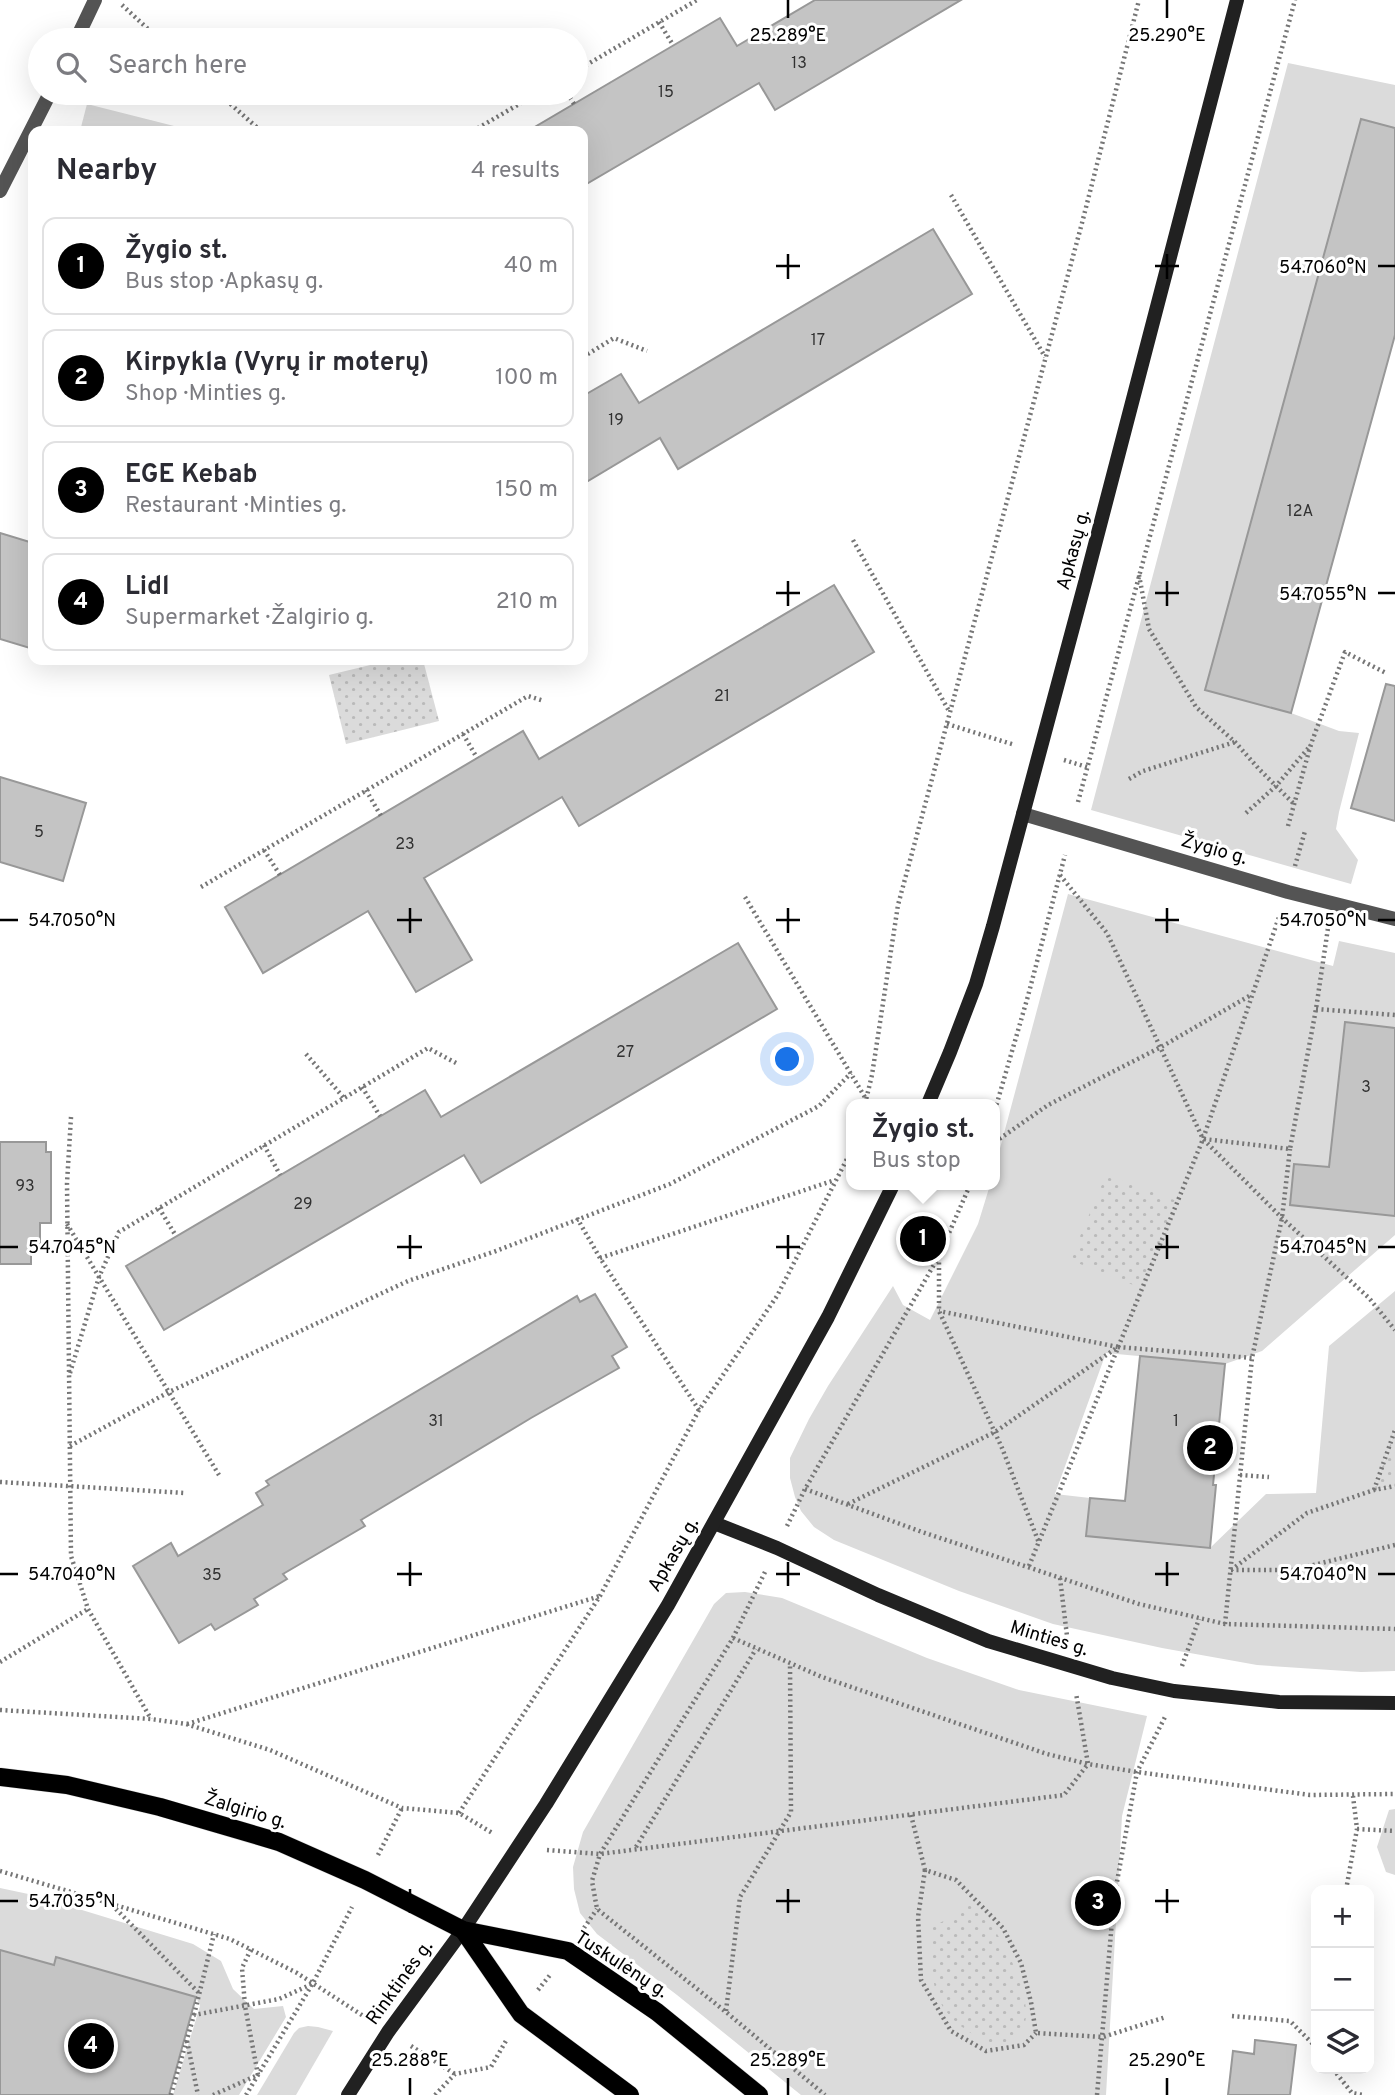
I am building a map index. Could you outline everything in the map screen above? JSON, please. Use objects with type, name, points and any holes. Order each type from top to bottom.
[{"type":"main road","name":"Apkasų g.","points":[[930,1099],[976,984],[1237,0]]},
{"type":"main road","name":"Apkasų g.","points":[[463,1930],[546,1804],[668,1605],[828,1317],[890,1190]]},
{"type":"main road","name":"Minties g.","points":[[714,1523],[988,1641],[1112,1678],[1174,1691],[1279,1702],[1395,1703]]},
{"type":"main road","name":"Žalgirio g.","points":[[0,1777],[67,1785],[160,1807],[279,1842],[365,1880],[463,1930]]},
{"type":"main road","name":"Rinktinės g.","points":[[348,2095],[388,2032],[463,1930]]},
{"type":"main road","points":[[463,1930],[521,2014],[631,2095]]},
{"type":"main road","name":"Tuskulėnų g.","points":[[463,1930],[568,1951],[657,2012],[759,2095]]},
{"type":"street","points":[[82,28],[96,0]]},
{"type":"street","points":[[33,126],[44,105]]},
{"type":"street","points":[[0,191],[28,136]]},
{"type":"street","name":"Žygio g.","points":[[1023,814],[1288,892],[1395,919]]},
{"type":"path","points":[[116,0],[147,28]]},
{"type":"path","points":[[588,64],[697,0]]},
{"type":"path","points":[[867,1099],[898,905],[1139,0]]},
{"type":"path","points":[[998,1099],[1295,0]]},
{"type":"path","points":[[659,22],[673,46]]},
{"type":"path","points":[[232,105],[255,126]]},
{"type":"path","points":[[482,126],[517,105]]},
{"type":"path","points":[[951,195],[1046,357]]},
{"type":"path","points":[[588,354],[614,338],[647,351]]},
{"type":"path","points":[[853,540],[950,712]]},
{"type":"path","points":[[1139,574],[1149,629],[1196,706],[1295,805]]},
{"type":"path","points":[[1288,825],[1311,744],[1345,652],[1386,673]]},
{"type":"path","points":[[201,887],[528,696],[544,701]]},
{"type":"path","points":[[463,734],[477,758]]},
{"type":"path","points":[[1129,779],[1143,771],[1235,743]]},
{"type":"path","points":[[1246,813],[1276,786],[1311,744]]},
{"type":"path","points":[[366,790],[381,816]]},
{"type":"path","points":[[1288,892],[1305,831]]},
{"type":"path","points":[[264,850],[280,874]]},
{"type":"path","points":[[1059,874],[1107,933],[1203,1139],[1282,1218],[1369,1298],[1395,1330]]},
{"type":"path","points":[[745,897],[864,1099]]},
{"type":"path","points":[[1225,1624],[1252,1358],[1282,1218],[1290,1149],[1332,903]]},
{"type":"path","points":[[1029,1566],[1203,1139],[1268,949]]},
{"type":"path","points":[[1000,1139],[1048,1105],[1161,1047],[1252,995]]},
{"type":"path","points":[[1316,1009],[1395,1016]]},
{"type":"path","points":[[69,1377],[99,1277],[119,1231],[428,1048],[456,1063]]},
{"type":"path","points":[[306,1054],[344,1097]]},
{"type":"path","points":[[70,1446],[169,1392],[408,1281],[670,1184],[819,1106],[851,1073]]},
{"type":"path","points":[[362,1087],[380,1116]]},
{"type":"path","points":[[71,1117],[66,1183],[71,1556],[89,1609],[151,1719]]},
{"type":"path","points":[[1203,1139],[1290,1149]]},
{"type":"path","points":[[264,1145],[281,1175]]},
{"type":"path","points":[[0,1710],[151,1719],[186,1724],[270,1750],[402,1808],[459,1814],[600,1596],[699,1410],[777,1296],[846,1161]]},
{"type":"path","points":[[600,1258],[837,1179]]},
{"type":"path","points":[[968,1190],[939,1256],[805,1489],[1060,1578],[1139,1604],[1199,1619],[1225,1624],[1395,1629]]},
{"type":"path","points":[[159,1208],[176,1236]]},
{"type":"path","points":[[577,1219],[699,1410]]},
{"type":"path","points":[[67,1224],[219,1475]]},
{"type":"path","points":[[939,1256],[939,1311],[995,1432],[1039,1543]]},
{"type":"path","points":[[939,1311],[1118,1347],[1252,1358]]},
{"type":"path","points":[[847,1504],[995,1432],[1118,1347]]},
{"type":"path","points":[[1374,1490],[1395,1430]]},
{"type":"path","points":[[1240,1475],[1269,1477]]},
{"type":"path","points":[[0,1482],[185,1493]]},
{"type":"path","points":[[1230,1570],[1307,1513],[1374,1490],[1395,1486]]},
{"type":"path","points":[[1230,1570],[1293,1570],[1395,1545]]},
{"type":"path","points":[[600,1854],[1064,1795],[1088,1764],[1071,1666],[1060,1578]]},
{"type":"path","points":[[186,1724],[600,1596]]},
{"type":"path","points":[[0,1662],[89,1609]]},
{"type":"path","points":[[1097,2095],[1114,1898],[1137,1772],[1163,1724],[1199,1619]]},
{"type":"path","points":[[825,2095],[597,1909],[592,1881],[600,1854],[733,1638],[821,1678],[1047,1754],[1088,1764],[1310,1795],[1395,1794]]},
{"type":"path","points":[[636,1848],[756,1649]]},
{"type":"path","points":[[726,2012],[740,1897],[791,1812],[790,1663]]},
{"type":"path","points":[[1347,1885],[1357,1829],[1353,1796]]},
{"type":"path","points":[[911,1815],[925,1870],[918,1917],[922,1980],[951,2031],[986,2051],[1024,2045],[1036,2032]]},
{"type":"path","points":[[1357,1829],[1395,1831]]},
{"type":"path","points":[[925,1870],[956,1880],[1003,1928],[1021,1963],[1036,2032]]},
{"type":"path","points":[[0,1871],[214,1934],[313,1983]]},
{"type":"path","points":[[111,1904],[200,1994]]},
{"type":"path","points":[[171,2095],[214,1934]]},
{"type":"path","points":[[251,1950],[242,1968],[245,2006],[258,2075]]},
{"type":"path","points":[[194,2015],[279,1999],[313,1983]]},
{"type":"path","points":[[246,2095],[313,1983]]},
{"type":"path","points":[[1232,2015],[1290,2021],[1311,2041]]},
{"type":"path","points":[[1036,2032],[1103,2037],[1166,2017]]},
{"type":"path","points":[[187,2040],[198,2095]]},
{"type":"path","points":[[435,2095],[455,2074]]},
{"type":"path","points":[[1337,2074],[1352,2093],[1363,2095]]},
{"type":"path","points":[[213,2095],[258,2075]]},
{"type":"shaded area","points":[[1288,63],[1395,85],[1395,128],[1361,119],[1205,689],[1291,713],[1339,731],[1359,733],[1336,829],[1358,860],[1351,884],[1091,810]]},
{"type":"shaded area","points":[[87,105],[91,105],[174,126],[81,126]]},
{"type":"shaded area","points":[[370,665],[424,665],[439,721],[346,744],[329,675]]},
{"type":"shaded area","points":[[1068,894],[1333,966],[1339,941],[1395,953],[1395,1028],[1345,1023],[1331,1147],[1355,1170],[1295,1164],[1290,1204],[1395,1216],[1395,1235],[1262,1351],[1225,1364],[1106,1353],[1055,1494],[1090,1498],[1087,1536],[1210,1548],[1266,1494],[1316,1493],[1329,1346],[1395,1291],[1395,1430],[1374,1490],[1395,1486],[1395,1671],[1361,1672],[1257,1665],[1053,1624],[959,1591],[834,1540],[814,1527],[801,1511],[790,1478],[790,1458],[809,1419],[893,1286],[903,1305],[930,1320],[978,1224],[988,1190],[1000,1190],[1000,1148]]},
{"type":"shaded area","points":[[1106,1175],[1177,1201],[1141,1288],[1070,1260]]},
{"type":"shaded area","points":[[1395,1430],[1395,1486],[1374,1490]]},
{"type":"shaded area","points":[[745,1592],[782,1598],[927,1658],[1019,1690],[1147,1716],[1122,1816],[1106,2095],[801,2095],[597,1934],[580,1913],[574,1889],[573,1867],[583,1832],[714,1604],[726,1593]]},
{"type":"shaded area","points":[[1395,1809],[1395,1875],[1386,1872],[1377,1847],[1389,1810]]},
{"type":"shaded area","points":[[0,1888],[33,1895],[193,1944],[221,1961],[233,1989],[254,2009],[283,2006],[286,2017],[239,2095],[173,2095],[200,2006],[196,1997],[57,1957],[54,1965],[0,1950]]},
{"type":"shaded area","points":[[967,1902],[990,1925],[1003,1944],[1016,1970],[1025,2000],[1024,2026],[1016,2038],[998,2046],[968,2031],[951,2017],[939,1999],[933,1981],[931,1927],[952,1917]]},
{"type":"shaded area","points":[[308,2026],[333,2031],[296,2095],[257,2095],[294,2033],[299,2028]]},
{"type":"building","points":[[815,0],[961,0],[775,110],[759,83],[588,183],[588,126],[536,126],[572,105],[588,105],[588,96],[720,18],[737,46]]},
{"type":"building","points":[[1361,119],[1395,128],[1395,335],[1291,713],[1205,690]]},
{"type":"building","points":[[933,229],[972,294],[678,469],[660,438],[588,481],[588,393],[621,374],[639,403]]},
{"type":"building","points":[[0,533],[28,541],[28,647],[0,639]]},
{"type":"building","points":[[834,585],[874,652],[579,826],[562,797],[424,878],[472,960],[416,992],[368,911],[263,973],[225,907],[523,731],[539,759]]},
{"type":"building","points":[[1386,684],[1395,686],[1395,821],[1351,808]]},
{"type":"building","points":[[0,777],[86,803],[63,881],[0,862]]},
{"type":"building","points":[[738,943],[777,1009],[481,1183],[464,1155],[164,1330],[126,1266],[425,1090],[441,1117]]},
{"type":"building","points":[[1345,1022],[1395,1028],[1395,1216],[1290,1205],[1294,1164],[1329,1167]]},
{"type":"building","points":[[0,1142],[46,1142],[46,1152],[51,1152],[51,1223],[40,1223],[40,1249],[31,1249],[31,1264],[0,1264]]},
{"type":"building","points":[[595,1294],[627,1347],[612,1356],[619,1368],[361,1520],[365,1526],[283,1574],[287,1579],[254,1599],[258,1605],[215,1630],[211,1624],[179,1643],[133,1566],[171,1543],[178,1556],[263,1505],[256,1493],[269,1485],[266,1481],[577,1296],[580,1302]]},
{"type":"building","points":[[1140,1356],[1225,1364],[1213,1485],[1216,1485],[1210,1548],[1086,1536],[1090,1498],[1125,1501]]},
{"type":"building","points":[[0,1950],[54,1965],[56,1957],[196,1997],[169,2095],[0,2095]]},
{"type":"building","points":[[1255,2040],[1296,2045],[1290,2095],[1228,2095],[1233,2051],[1254,2054]]},
{"type":"place","name":"Žygio st.","points":[[923,1239]]},
{"type":"place","name":"Kirpykla (Vyrų ir moterų)","points":[[1210,1448]]},
{"type":"place","name":"EGE Kebab","points":[[1098,1903]]},
{"type":"place","name":"Lidl","points":[[91,2046]]}]
